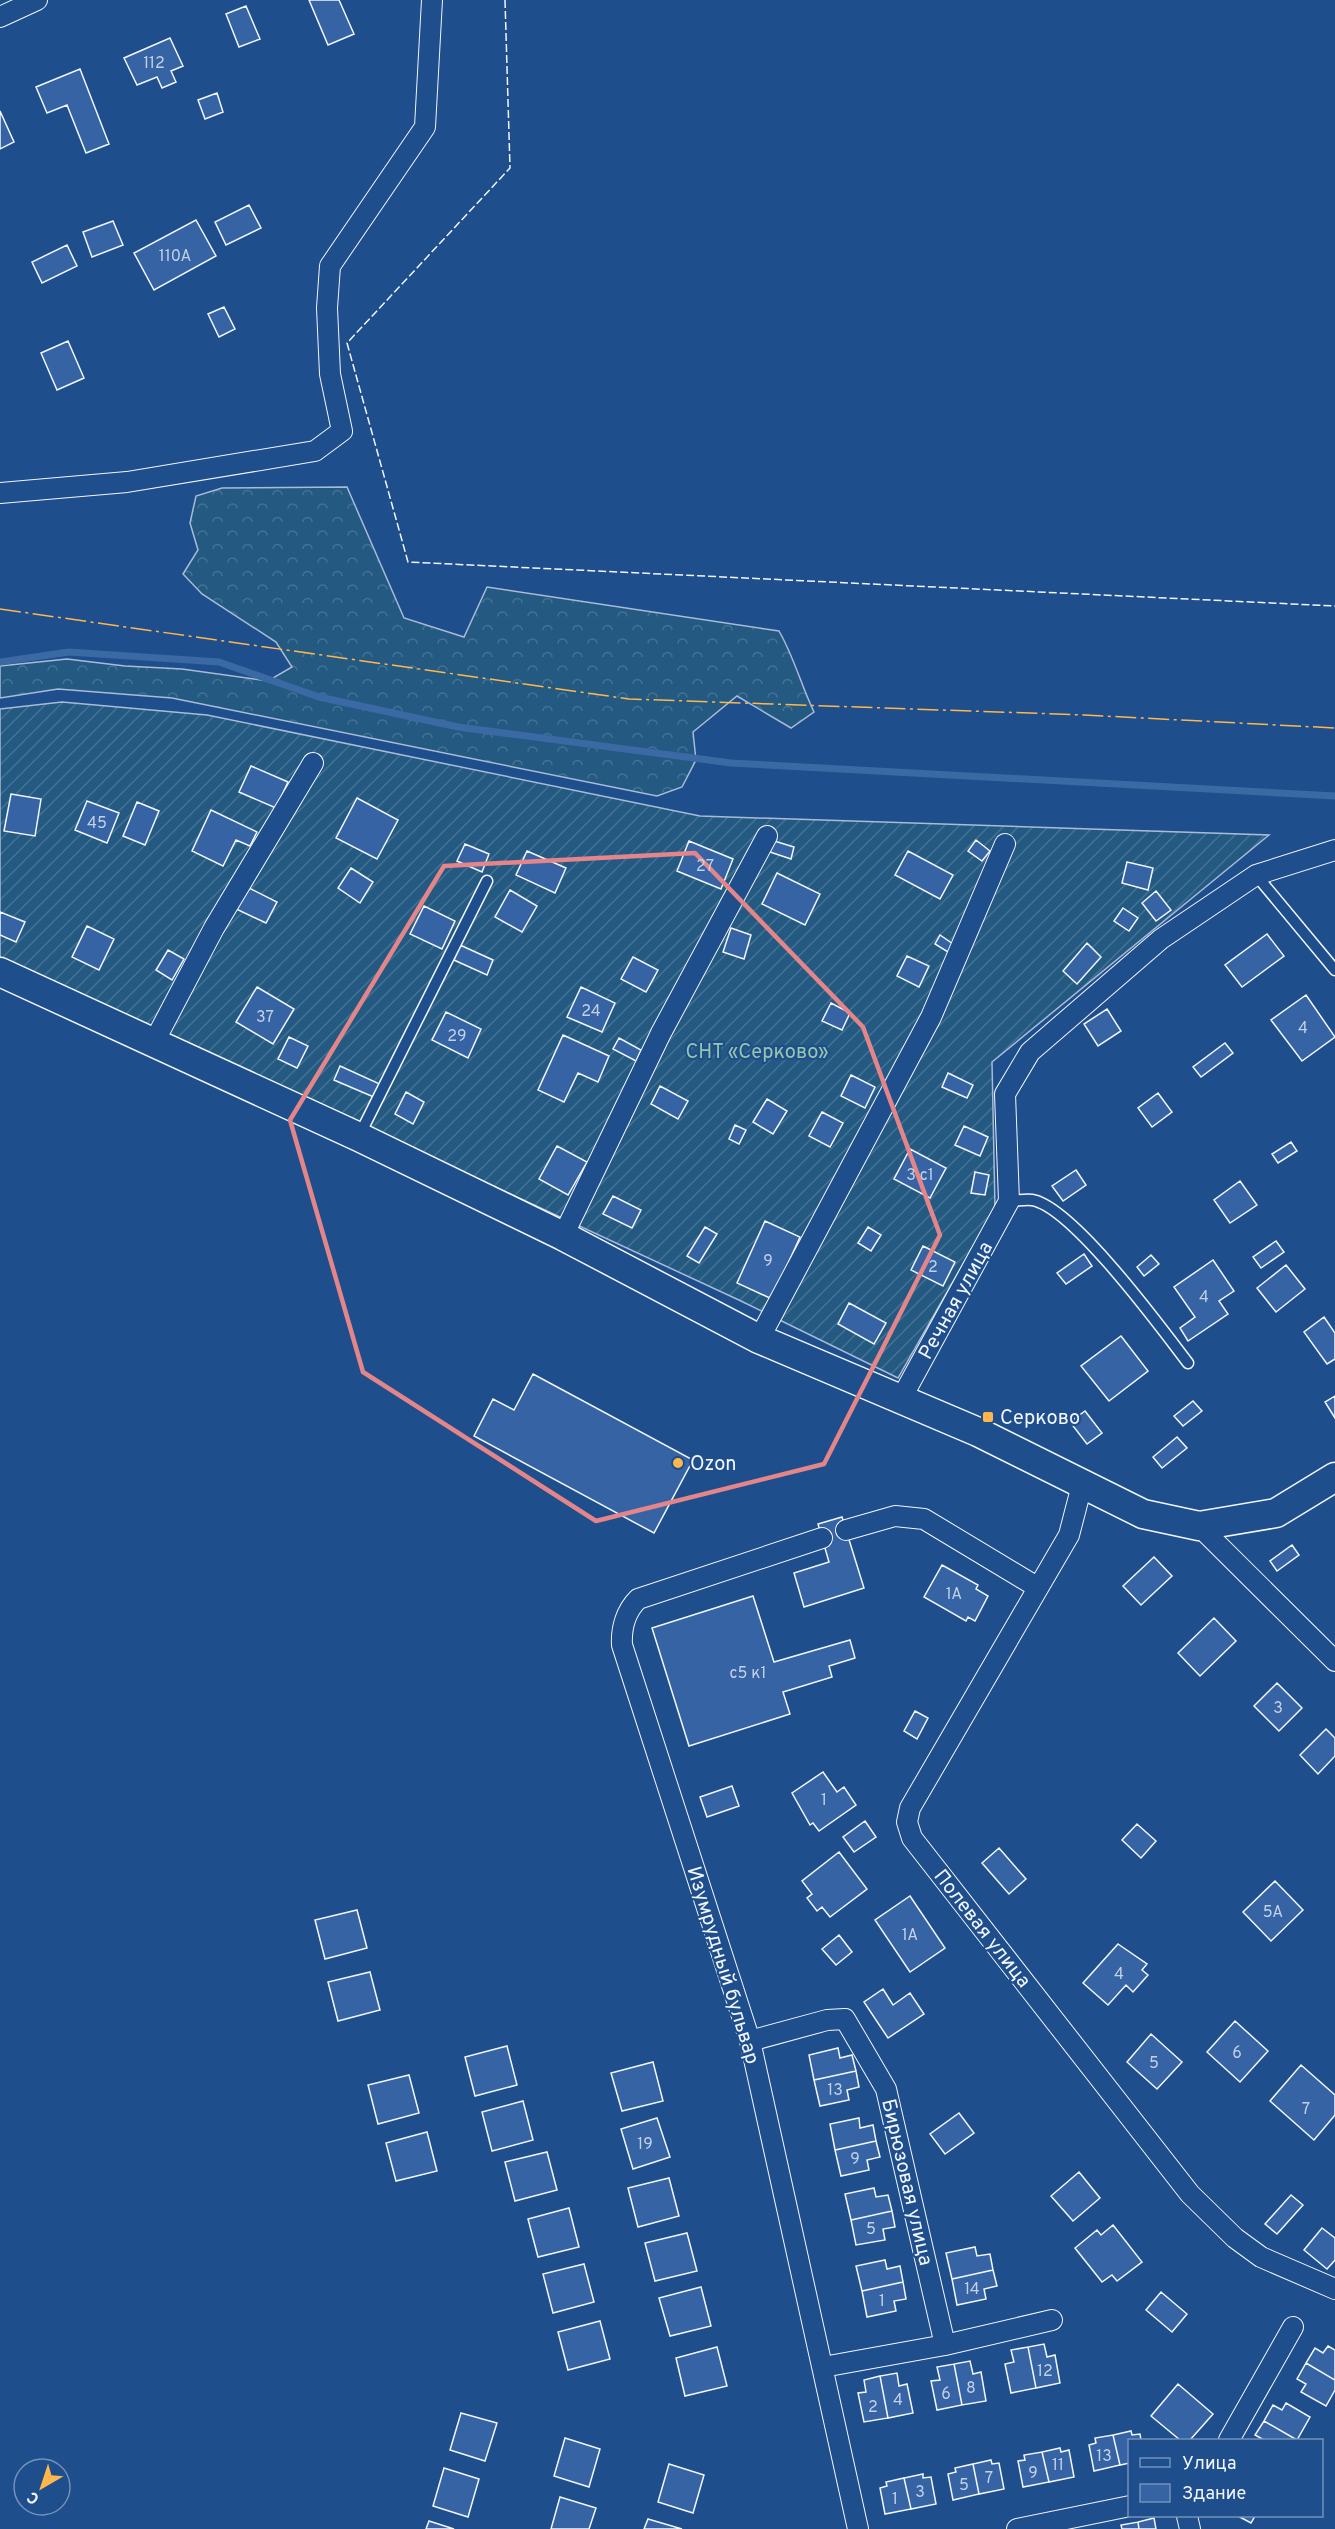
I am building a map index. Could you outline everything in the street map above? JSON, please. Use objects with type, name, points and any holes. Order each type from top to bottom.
[{"type":"main road","points":[[0,972],[359,1137],[563,1236],[759,1339],[978,1432],[1143,1514],[1199,1526],[1276,1513],[1335,1476]]},
{"type":"street","points":[[0,17],[37,0]]},
{"type":"street","points":[[0,493],[127,482],[315,451],[342,431],[330,374],[327,308],[330,266],[425,127],[432,0]]},
{"type":"street","points":[[154,1042],[214,928],[313,763]]},
{"type":"street","points":[[563,1236],[661,1033],[767,836]]},
{"type":"street","points":[[759,1339],[931,1017],[1005,844]]},
{"type":"street","points":[[1009,1201],[1005,1094],[1030,1052],[1161,939],[1256,875],[1335,850]]},
{"type":"street","name":"Речная улица","points":[[901,1399],[1009,1201]]},
{"type":"street","name":"Полевая улица","points":[[1082,1485],[1069,1535],[910,1808],[907,1822],[912,1838],[1190,2194],[1235,2238],[1261,2257],[1335,2289]]},
{"type":"street","points":[[846,1530],[895,1516],[924,1520],[1037,1587]]},
{"type":"street","points":[[1199,1526],[1335,1660]]},
{"type":"street","name":"Изумрудный бульвар","points":[[822,1538],[638,1599],[630,1607],[621,1632],[622,1645],[750,2041],[858,2529]]},
{"type":"street","name":"Бирюзовая улица","points":[[750,2041],[827,2020],[844,2019],[886,2089],[945,2344]]},
{"type":"street","points":[[823,2367],[945,2344],[1052,2320]]},
{"type":"street","points":[[1230,2439],[1293,2327]]},
{"type":"street","points":[[1017,2529],[1128,2506]]},
{"type":"lane","points":[[1256,875],[1335,970]]},
{"type":"lane","points":[[359,1137],[487,881]]},
{"type":"lane","points":[[1009,1201],[1034,1200],[1068,1222],[1133,1291],[1188,1364]]},
{"type":"highlighted area","points":[[695,853],[863,1027],[940,1235],[824,1464],[596,1521],[363,1372],[290,1120],[444,866]]},
{"type":"green space","points":[[347,487],[404,618],[464,637],[487,587],[779,631],[814,712],[791,728],[737,696],[693,732],[696,760],[682,787],[657,796],[172,698],[58,689],[0,698],[0,666],[67,659],[125,666],[182,669],[268,681],[292,667],[276,642],[202,594],[183,574],[198,550],[190,523],[196,496],[222,488]]},
{"type":"green space","name":"СНТ «Серково»","points":[[62,702],[207,715],[700,816],[1269,835],[992,1062],[995,1208],[898,1378],[741,1301],[0,957],[0,709]]},
{"type":"building","points":[[309,0],[339,0],[354,34],[328,45]]},
{"type":"building","points":[[246,6],[260,39],[239,47],[226,14]]},
{"type":"building","points":[[170,38],[183,66],[171,71],[176,82],[162,88],[157,77],[137,85],[124,58]]},
{"type":"building","points":[[80,69],[109,144],[86,153],[67,105],[47,113],[36,87]]},
{"type":"building","points":[[217,93],[223,112],[205,119],[198,100]]},
{"type":"building","points":[[0,111],[14,142],[0,149]]},
{"type":"building","points":[[249,205],[261,228],[226,245],[215,222]]},
{"type":"building","points":[[196,220],[216,256],[154,290],[134,253]]},
{"type":"building","points":[[113,221],[123,245],[92,257],[83,232]]},
{"type":"building","points":[[67,245],[77,266],[42,283],[32,262]]},
{"type":"building","points":[[224,307],[235,329],[219,337],[208,314]]},
{"type":"building","points":[[68,341],[84,378],[57,390],[41,353]]},
{"type":"building","points":[[251,766],[288,782],[276,808],[239,792]]},
{"type":"building","points":[[11,794],[41,799],[35,836],[4,831]]},
{"type":"building","points":[[357,798],[398,820],[377,859],[336,838]]},
{"type":"building","points":[[87,801],[119,813],[107,843],[75,830]]},
{"type":"building","points":[[137,802],[159,811],[145,845],[123,836]]},
{"type":"building","points":[[211,810],[257,832],[250,846],[236,840],[223,866],[192,851]]},
{"type":"building","points":[[771,840],[794,847],[791,859],[767,851]]},
{"type":"building","points":[[976,840],[990,851],[982,861],[968,851]]},
{"type":"building","points":[[689,841],[733,859],[721,889],[677,871]]},
{"type":"building","points":[[465,844],[489,854],[482,872],[457,861]]},
{"type":"building","points":[[527,851],[566,868],[555,893],[516,875]]},
{"type":"building","points":[[908,851],[953,875],[940,899],[895,875]]},
{"type":"building","points":[[1127,862],[1153,868],[1148,890],[1122,883]]},
{"type":"building","points":[[351,868],[373,882],[360,903],[338,888]]},
{"type":"building","points":[[777,873],[820,894],[805,925],[762,904]]},
{"type":"building","points":[[245,886],[277,902],[266,923],[234,908]]},
{"type":"building","points":[[510,890],[537,906],[522,932],[495,917]]},
{"type":"building","points":[[1156,891],[1171,910],[1156,921],[1142,903]]},
{"type":"building","points":[[424,906],[455,921],[442,949],[410,934]]},
{"type":"building","points":[[1123,908],[1138,918],[1129,931],[1114,921]]},
{"type":"building","points":[[0,912],[25,922],[16,942],[0,935]]},
{"type":"building","points":[[87,926],[114,939],[99,970],[72,957]]},
{"type":"building","points":[[731,928],[751,935],[744,959],[723,952]]},
{"type":"building","points":[[1267,934],[1284,956],[1242,987],[1225,965]]},
{"type":"building","points":[[940,935],[953,944],[948,952],[935,944]]},
{"type":"building","points":[[1087,943],[1101,957],[1077,984],[1063,971]]},
{"type":"building","points":[[460,945],[493,960],[487,975],[454,960]]},
{"type":"building","points":[[168,950],[184,959],[172,980],[156,970]]},
{"type":"building","points":[[907,956],[929,966],[919,987],[897,976]]},
{"type":"building","points":[[633,957],[658,970],[646,992],[621,979]]},
{"type":"building","points":[[257,987],[294,1009],[273,1044],[236,1022]]},
{"type":"building","points":[[581,987],[615,1003],[602,1032],[567,1017]]},
{"type":"building","points":[[1306,995],[1335,1037],[1302,1061],[1271,1020]]},
{"type":"building","points":[[831,1003],[850,1013],[842,1030],[822,1021]]},
{"type":"building","points":[[1107,1009],[1121,1031],[1098,1046],[1084,1024]]},
{"type":"building","points":[[446,1012],[481,1029],[468,1058],[432,1040]]},
{"type":"building","points":[[563,1035],[609,1056],[598,1082],[578,1073],[564,1102],[538,1090]]},
{"type":"building","points":[[289,1037],[308,1046],[297,1068],[278,1059]]},
{"type":"building","points":[[619,1038],[641,1050],[636,1061],[613,1049]]},
{"type":"building","points":[[1225,1043],[1233,1053],[1201,1077],[1193,1067]]},
{"type":"building","points":[[340,1066],[382,1085],[376,1098],[334,1080]]},
{"type":"building","points":[[948,1073],[973,1085],[967,1098],[942,1087]]},
{"type":"building","points":[[851,1075],[875,1087],[865,1108],[841,1096]]},
{"type":"building","points":[[660,1086],[688,1101],[678,1119],[651,1104]]},
{"type":"building","points":[[406,1092],[424,1102],[413,1124],[395,1114]]},
{"type":"building","points":[[1158,1093],[1172,1112],[1152,1127],[1138,1108]]},
{"type":"building","points":[[767,1099],[787,1111],[773,1134],[753,1122]]},
{"type":"building","points":[[822,1112],[843,1123],[830,1147],[809,1136]]},
{"type":"building","points":[[735,1125],[746,1130],[739,1144],[729,1139]]},
{"type":"building","points":[[964,1126],[988,1137],[980,1156],[955,1145]]},
{"type":"building","points":[[1291,1142],[1297,1151],[1278,1163],[1272,1154]]},
{"type":"building","points":[[557,1146],[587,1162],[568,1195],[539,1179]]},
{"type":"building","points":[[910,1149],[946,1168],[930,1198],[894,1179]]},
{"type":"building","points":[[1076,1170],[1086,1185],[1063,1201],[1052,1186]]},
{"type":"building","points":[[975,1172],[989,1175],[985,1195],[971,1193]]},
{"type":"building","points":[[1240,1181],[1257,1205],[1230,1223],[1214,1200]]},
{"type":"building","points":[[613,1196],[641,1210],[632,1228],[603,1214]]},
{"type":"building","points":[[765,1221],[800,1237],[772,1299],[737,1283]]},
{"type":"building","points":[[705,1227],[717,1234],[699,1263],[687,1256]]},
{"type":"building","points":[[868,1227],[881,1235],[871,1251],[858,1243]]},
{"type":"building","points":[[1276,1241],[1284,1252],[1261,1268],[1253,1257]]},
{"type":"building","points":[[923,1246],[955,1262],[943,1286],[911,1270]]},
{"type":"building","points":[[1084,1254],[1092,1266],[1066,1284],[1057,1273]]},
{"type":"building","points":[[1151,1255],[1159,1264],[1144,1276],[1137,1267]]},
{"type":"building","points":[[1213,1260],[1234,1291],[1219,1301],[1228,1314],[1188,1341],[1180,1328],[1195,1317],[1174,1287]]},
{"type":"building","points":[[1286,1265],[1305,1289],[1276,1312],[1257,1288]]},
{"type":"building","points":[[849,1303],[886,1323],[874,1344],[838,1324]]},
{"type":"building","points":[[1324,1317],[1335,1333],[1335,1359],[1327,1364],[1304,1332]]},
{"type":"building","points":[[1121,1336],[1148,1371],[1109,1401],[1081,1366]]},
{"type":"building","points":[[533,1374],[693,1460],[654,1533],[474,1436],[493,1399],[514,1410]]},
{"type":"building","points":[[1335,1396],[1335,1418],[1325,1402]]},
{"type":"building","points":[[1193,1401],[1202,1411],[1183,1426],[1174,1416]]},
{"type":"building","points":[[1085,1411],[1102,1433],[1087,1444],[1070,1422]]},
{"type":"building","points":[[1177,1437],[1187,1448],[1162,1468],[1153,1457]]},
{"type":"building","points":[[842,1517],[864,1588],[804,1607],[794,1573],[829,1562],[818,1524]]},
{"type":"building","points":[[1292,1545],[1299,1555],[1277,1571],[1270,1561]]},
{"type":"building","points":[[1154,1557],[1172,1576],[1141,1605],[1123,1586]]},
{"type":"building","points":[[942,1565],[978,1585],[976,1589],[988,1596],[975,1621],[968,1617],[966,1621],[924,1597]]},
{"type":"building","points":[[753,1596],[774,1662],[850,1640],[855,1658],[829,1666],[832,1677],[783,1692],[790,1714],[689,1746],[652,1628]]},
{"type":"building","points":[[1214,1618],[1236,1641],[1200,1676],[1178,1653]]},
{"type":"building","points":[[1277,1683],[1302,1708],[1279,1731],[1254,1706]]},
{"type":"building","points":[[915,1711],[928,1718],[917,1739],[904,1731]]},
{"type":"building","points":[[1326,1729],[1335,1738],[1335,1756],[1318,1774],[1300,1755]]},
{"type":"building","points":[[823,1772],[837,1792],[844,1787],[856,1805],[819,1831],[813,1823],[810,1825],[792,1793]]},
{"type":"building","points":[[732,1786],[739,1806],[707,1817],[700,1797]]},
{"type":"building","points":[[865,1821],[876,1837],[854,1852],[843,1837]]},
{"type":"building","points":[[1137,1824],[1156,1841],[1141,1858],[1122,1840]]},
{"type":"building","points":[[999,1848],[1026,1879],[1009,1894],[982,1863]]},
{"type":"building","points":[[839,1852],[867,1889],[830,1917],[822,1907],[817,1911],[807,1898],[812,1894],[802,1881]]},
{"type":"building","points":[[1275,1881],[1303,1910],[1271,1941],[1243,1912]]},
{"type":"building","points":[[910,1896],[945,1948],[910,1972],[875,1920]]},
{"type":"building","points":[[357,1910],[367,1948],[325,1959],[315,1920]]},
{"type":"building","points":[[839,1935],[852,1952],[836,1965],[822,1949]]},
{"type":"building","points":[[1118,1944],[1147,1964],[1142,1970],[1148,1975],[1133,1992],[1126,1985],[1108,2005],[1083,1983]]},
{"type":"building","points":[[370,1972],[380,2010],[338,2021],[328,1982]]},
{"type":"building","points":[[883,1989],[893,2005],[910,1993],[924,2014],[888,2038],[864,2002]]},
{"type":"building","points":[[1235,2021],[1268,2051],[1240,2082],[1207,2052]]},
{"type":"building","points":[[1151,2034],[1182,2062],[1157,2089],[1127,2062]]},
{"type":"building","points":[[507,2046],[517,2085],[475,2096],[465,2057]]},
{"type":"building","points":[[838,2048],[840,2058],[852,2055],[856,2071],[814,2080],[809,2055]]},
{"type":"building","points":[[653,2062],[663,2101],[622,2111],[611,2073]]},
{"type":"building","points":[[1301,2065],[1335,2095],[1335,2115],[1314,2140],[1270,2101]]},
{"type":"building","points":[[856,2071],[859,2087],[847,2090],[849,2100],[820,2106],[814,2080]]},
{"type":"building","points":[[409,2075],[419,2113],[378,2124],[368,2085]]},
{"type":"building","points":[[523,2101],[533,2140],[492,2151],[482,2112]]},
{"type":"building","points":[[959,2113],[974,2133],[945,2154],[930,2134]]},
{"type":"building","points":[[657,2118],[670,2157],[633,2169],[621,2129]]},
{"type":"building","points":[[859,2118],[860,2128],[873,2125],[876,2141],[835,2150],[830,2124]]},
{"type":"building","points":[[427,2132],[437,2171],[396,2181],[386,2143]]},
{"type":"building","points":[[876,2141],[880,2157],[867,2160],[869,2170],[841,2176],[835,2150]]},
{"type":"building","points":[[547,2152],[557,2190],[515,2201],[505,2162]]},
{"type":"building","points":[[1079,2172],[1100,2198],[1073,2221],[1051,2196]]},
{"type":"building","points":[[669,2178],[679,2216],[638,2227],[628,2188]]},
{"type":"building","points":[[874,2188],[876,2197],[888,2195],[892,2211],[851,2220],[845,2194]]},
{"type":"building","points":[[1291,2195],[1303,2205],[1277,2234],[1265,2224]]},
{"type":"building","points":[[569,2208],[579,2247],[538,2257],[528,2219]]},
{"type":"building","points":[[892,2211],[895,2227],[883,2229],[885,2240],[856,2245],[851,2220]]},
{"type":"building","points":[[1113,2225],[1142,2262],[1117,2281],[1112,2275],[1102,2282],[1075,2248],[1097,2230],[1101,2235]]},
{"type":"building","points":[[1322,2228],[1335,2238],[1335,2260],[1327,2269],[1304,2250]]},
{"type":"building","points":[[687,2233],[697,2271],[655,2281],[645,2243]]},
{"type":"building","points":[[975,2247],[977,2256],[990,2254],[993,2270],[952,2279],[946,2253]]},
{"type":"building","points":[[885,2260],[887,2269],[900,2266],[903,2282],[862,2291],[856,2266]]},
{"type":"building","points":[[584,2264],[594,2302],[553,2313],[543,2274]]},
{"type":"building","points":[[993,2270],[997,2286],[984,2289],[986,2299],[957,2305],[952,2279]]},
{"type":"building","points":[[903,2282],[906,2299],[894,2301],[896,2311],[867,2317],[862,2291]]},
{"type":"building","points":[[701,2287],[711,2326],[670,2336],[659,2298]]},
{"type":"building","points":[[1161,2292],[1187,2314],[1172,2332],[1146,2310]]},
{"type":"building","points":[[600,2321],[610,2359],[568,2370],[558,2332]]},
{"type":"building","points":[[1044,2344],[1047,2357],[1055,2355],[1060,2383],[1036,2388],[1028,2347]]},
{"type":"building","points":[[1328,2346],[1335,2350],[1335,2380],[1306,2363],[1315,2348],[1323,2353]]},
{"type":"building","points":[[717,2347],[727,2386],[685,2396],[676,2358]]},
{"type":"building","points":[[1028,2347],[1036,2388],[1011,2393],[1005,2364],[1014,2362],[1011,2350]]},
{"type":"building","points":[[970,2361],[973,2374],[981,2372],[986,2401],[962,2405],[954,2364]]},
{"type":"building","points":[[1306,2363],[1335,2380],[1335,2390],[1326,2406],[1301,2392],[1306,2384],[1297,2379]]},
{"type":"building","points":[[954,2364],[962,2405],[937,2410],[931,2381],[940,2380],[937,2367]]},
{"type":"building","points":[[897,2373],[899,2386],[907,2384],[913,2413],[888,2418],[880,2376]]},
{"type":"building","points":[[880,2376],[888,2418],[864,2422],[858,2393],[866,2392],[864,2380]]},
{"type":"building","points":[[1178,2384],[1213,2414],[1191,2439],[1179,2439],[1151,2416]]},
{"type":"building","points":[[1286,2403],[1310,2417],[1298,2439],[1264,2421],[1273,2405],[1282,2410]]},
{"type":"building","points":[[461,2413],[497,2423],[485,2461],[450,2450]]},
{"type":"building","points":[[1264,2421],[1295,2439],[1262,2439],[1255,2435]]},
{"type":"building","points":[[1131,2431],[1132,2435],[1140,2434],[1141,2439],[1128,2439],[1128,2463],[1120,2465],[1113,2435]]},
{"type":"building","points":[[1113,2435],[1120,2465],[1094,2471],[1089,2445],[1096,2443],[1095,2438]]},
{"type":"building","points":[[565,2438],[600,2449],[589,2487],[554,2476]]},
{"type":"building","points":[[1060,2448],[1061,2452],[1069,2450],[1074,2477],[1049,2482],[1042,2452]]},
{"type":"building","points":[[1042,2452],[1049,2482],[1023,2487],[1018,2461],[1025,2460],[1024,2455]]},
{"type":"building","points":[[991,2460],[992,2464],[999,2463],[1004,2489],[979,2494],[973,2464]]},
{"type":"building","points":[[669,2464],[704,2475],[693,2513],[658,2502]]},
{"type":"building","points":[[973,2464],[979,2494],[953,2500],[948,2474],[956,2472],[955,2468]]},
{"type":"building","points":[[444,2468],[479,2479],[468,2517],[433,2506]]},
{"type":"building","points":[[923,2474],[923,2478],[931,2477],[936,2504],[911,2509],[904,2478]]},
{"type":"building","points":[[904,2478],[911,2509],[885,2514],[880,2488],[887,2486],[886,2482]]},
{"type":"building","points":[[560,2497],[596,2508],[589,2529],[551,2529]]},
{"type":"building","points":[[1240,2517],[1254,2517],[1251,2523]]},
{"type":"building","points":[[1154,2518],[1156,2529],[1139,2529],[1138,2522]]},
{"type":"building","points":[[648,2519],[682,2529],[644,2529]]},
{"type":"building","points":[[429,2521],[454,2529],[426,2529]]},
{"type":"building","points":[[1138,2522],[1139,2529],[1122,2529],[1121,2525]]},
{"type":"waterway","points":[[0,662],[69,652],[219,662],[319,697],[458,727],[731,763],[1335,796]]},
{"type":"fence","points":[[505,0],[510,168],[347,343],[408,562],[1335,606]]},
{"type":"power","points":[[0,609],[629,699],[1084,715],[1335,728]]},
{"type":"place","name":"Серково","points":[[988,1417]]},
{"type":"place","name":"Ozon","points":[[678,1463]]}]
